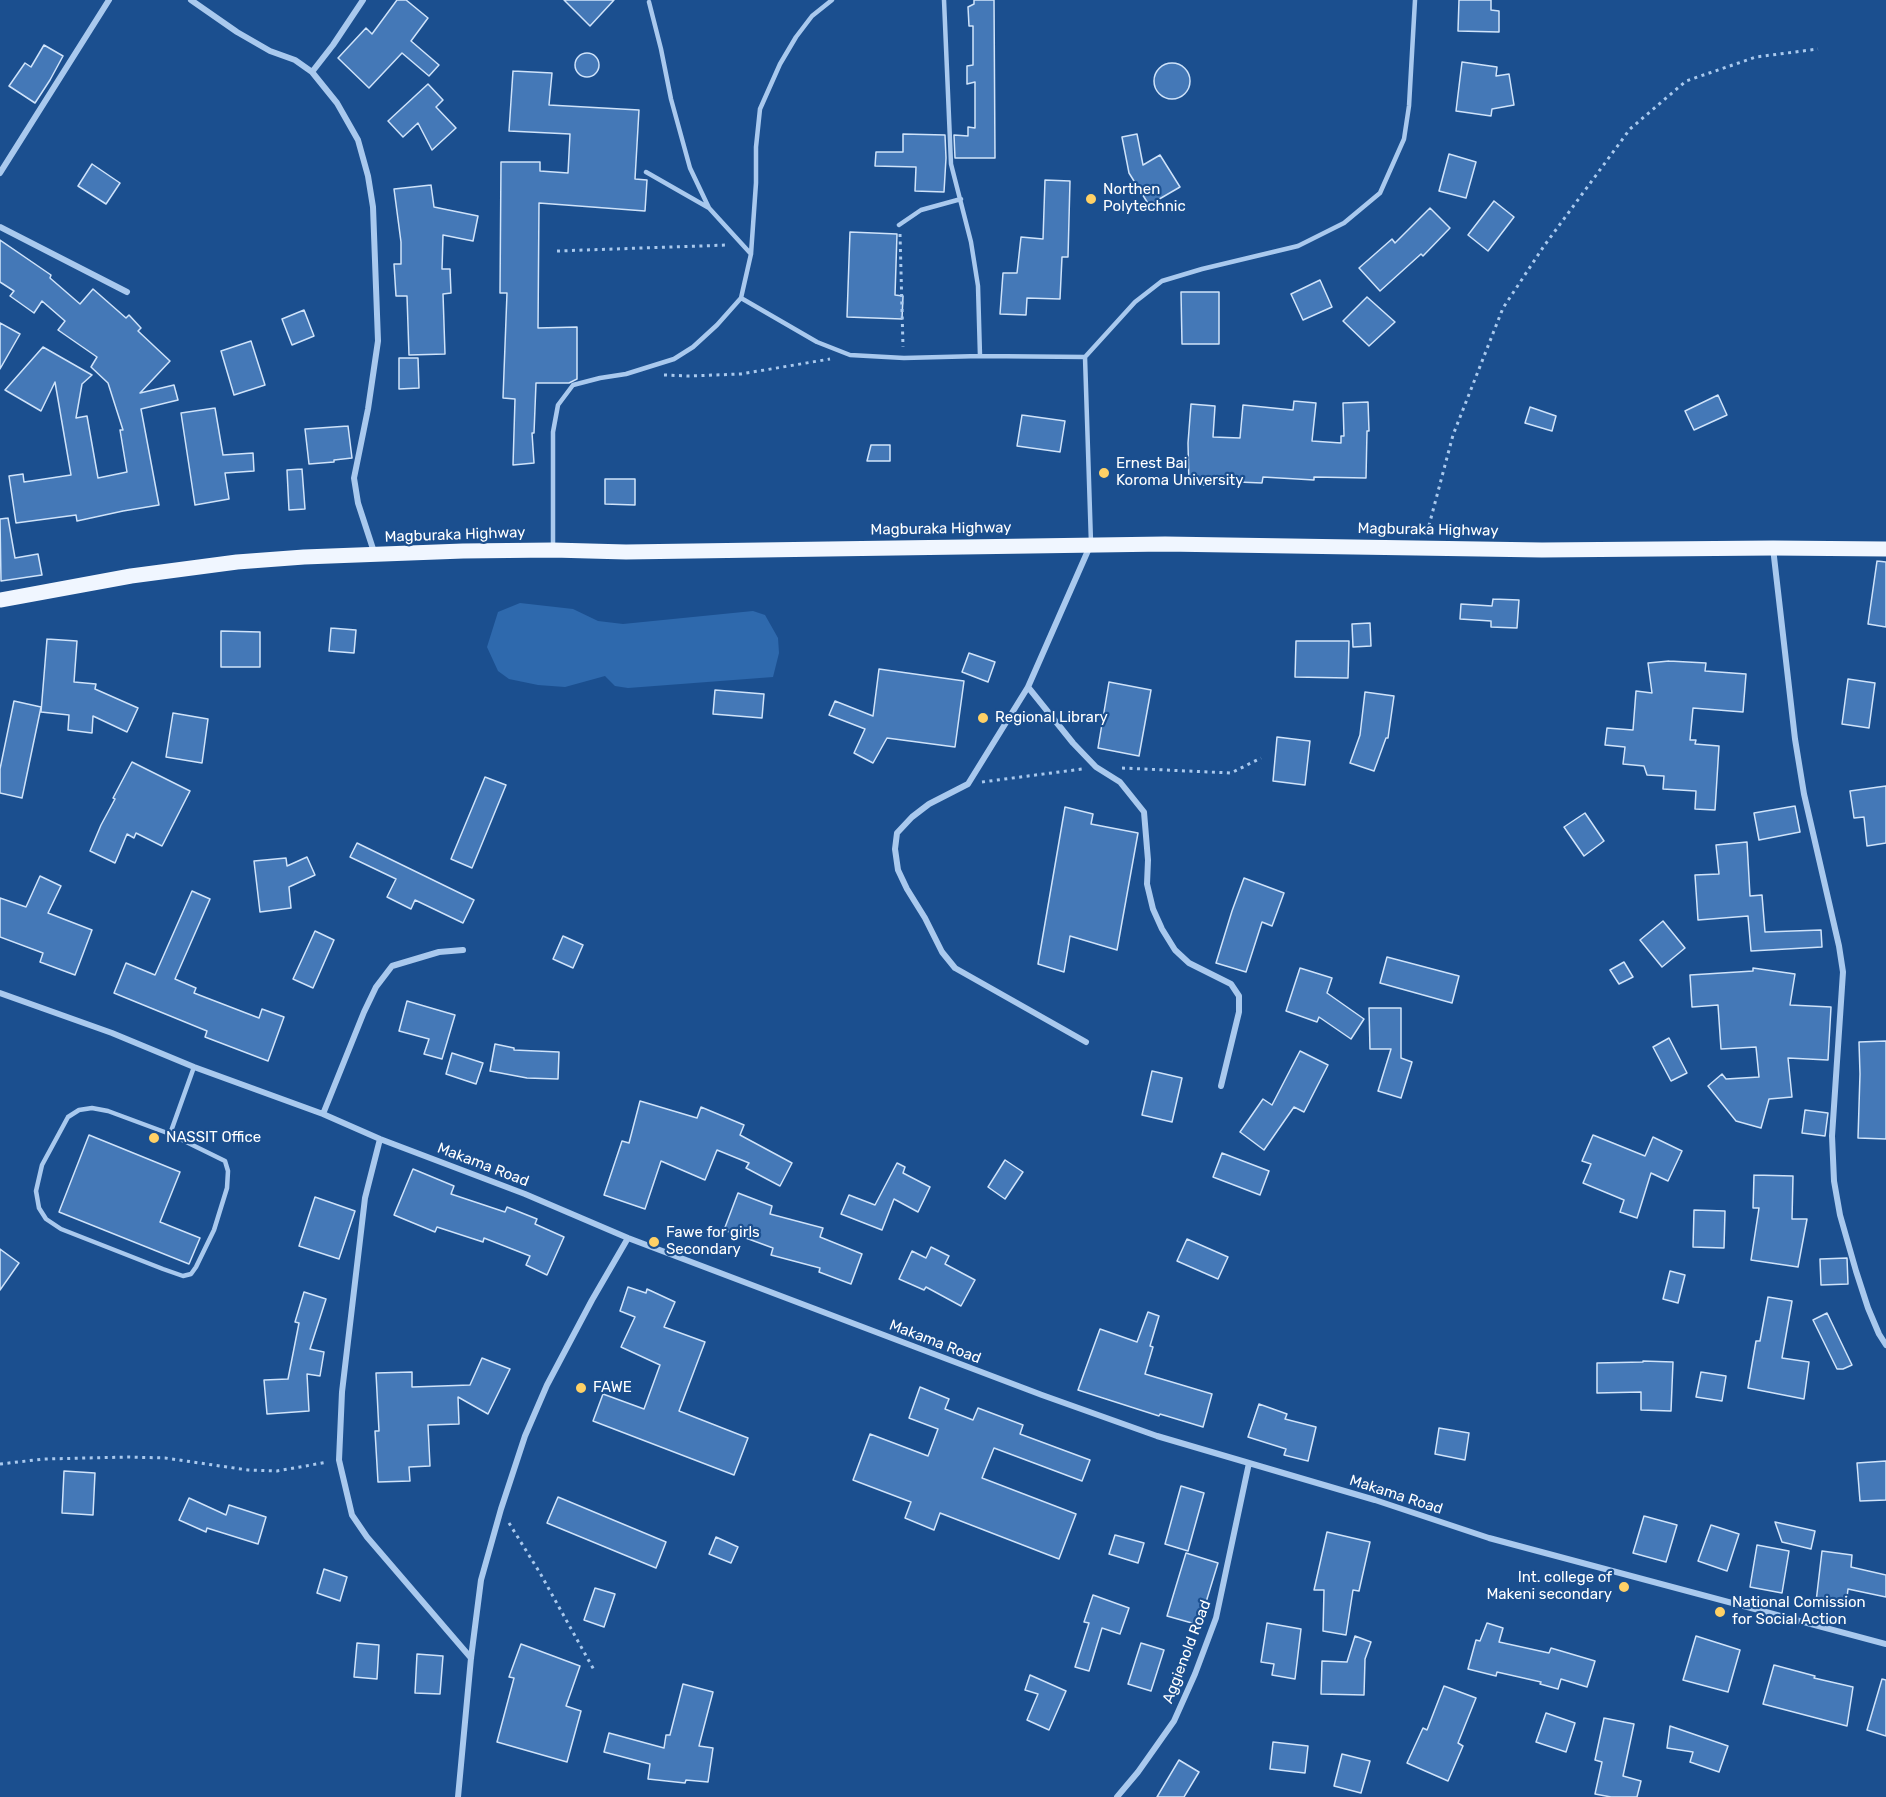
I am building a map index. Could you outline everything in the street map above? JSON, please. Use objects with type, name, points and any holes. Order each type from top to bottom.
[{"type":"main road","name":"Magburaka Highway","points":[[0,600],[131,576],[237,562],[464,551],[626,552],[1165,544],[1542,550],[1886,549]]},
{"type":"street","points":[[0,173],[109,0]]},
{"type":"street","points":[[191,0],[237,32],[270,51],[295,60],[312,72],[337,103],[358,140],[369,176],[373,207],[378,341],[368,409],[354,478],[358,503],[375,555]]},
{"type":"street","points":[[312,72],[363,0]]},
{"type":"street","points":[[0,227],[127,292]]},
{"type":"street","points":[[1086,1042],[955,968],[942,952],[907,889],[898,870],[895,849],[897,833],[912,817],[929,804],[968,784],[1028,687],[1091,546]]},
{"type":"street","points":[[1773,548],[1803,794],[1844,972],[1832,1136],[1834,1181],[1840,1215],[1856,1271],[1868,1308],[1886,1345]]},
{"type":"street","points":[[1028,687],[1073,743],[1096,767],[1120,782],[1144,812],[1148,860],[1147,884],[1153,909],[1175,950],[1189,963],[1231,984],[1239,996],[1239,1012],[1221,1086]]},
{"type":"street","points":[[323,1114],[364,1012],[376,987],[392,966],[439,952],[464,950]]},
{"type":"street","name":"Makama Road","points":[[0,993],[112,1033],[194,1067],[323,1114],[525,1194],[628,1238],[1042,1395],[1157,1436],[1375,1500],[1489,1538],[1886,1644]]},
{"type":"street","points":[[380,1138],[365,1198],[342,1392],[339,1460],[352,1515],[367,1537],[471,1658]]},
{"type":"street","points":[[458,1797],[481,1580],[501,1509],[525,1436],[548,1384],[628,1238]]},
{"type":"street","name":"Aggienold Road","points":[[1117,1797],[1174,1721],[1195,1674],[1216,1618],[1249,1462]]},
{"type":"lane","points":[[553,550],[553,432],[558,405],[573,385],[626,374],[674,359],[693,347],[717,326],[741,298],[751,255],[760,109],[780,64],[796,37],[812,16],[832,0]]},
{"type":"lane","points":[[944,0],[951,164],[971,242],[978,286],[980,356]]},
{"type":"lane","points":[[1091,546],[1084,357],[1135,302],[1162,281],[1298,246],[1344,223],[1380,193],[1404,139],[1409,105],[1415,0]]},
{"type":"lane","points":[[649,3],[690,168],[709,208],[751,255]]},
{"type":"lane","points":[[646,172],[709,208]]},
{"type":"lane","points":[[899,225],[921,210],[961,199]]},
{"type":"lane","points":[[741,298],[817,342],[850,355],[904,358],[1084,357]]},
{"type":"lane","points":[[170,1134],[194,1067]]},
{"type":"lane","points":[[92,1108],[108,1111],[170,1134],[225,1161],[228,1171],[227,1188],[214,1230],[196,1267],[190,1274],[183,1276],[163,1269],[62,1229],[46,1219],[39,1208],[36,1191],[42,1165],[68,1117],[79,1110],[92,1108]]},
{"type":"path","points":[[1423,548],[1453,435],[1503,308],[1544,246],[1630,129],[1686,81],[1756,57],[1818,49]]},
{"type":"path","points":[[899,225],[904,358]]},
{"type":"path","points":[[557,251],[742,244]]},
{"type":"path","points":[[657,375],[741,374],[850,355]]},
{"type":"path","points":[[0,1464],[44,1459],[128,1457],[165,1458],[248,1470],[278,1471],[339,1460]]},
{"type":"path","points":[[501,1509],[540,1572],[594,1670]]},
{"type":"shaded area","points":[[520,603],[573,609],[598,621],[623,624],[753,611],[765,615],[778,638],[779,653],[773,677],[628,688],[615,686],[605,676],[565,687],[538,685],[509,679],[498,671],[487,647],[498,612]]},
{"type":"building","points":[[397,0],[406,0],[428,18],[411,41],[439,65],[429,76],[402,53],[369,88],[338,58],[366,28],[372,34]]},
{"type":"building","points":[[564,0],[614,0],[590,26]]},
{"type":"building","points":[[974,0],[994,0],[995,158],[955,158],[954,135],[968,136],[968,127],[975,128],[975,82],[967,84],[967,66],[973,65],[973,26],[969,26],[968,7],[974,4]]},
{"type":"building","points":[[1459,0],[1491,0],[1491,10],[1499,11],[1499,32],[1458,31]]},
{"type":"building","points":[[44,45],[63,56],[35,103],[9,86],[25,63],[31,67]]},
{"type":"building","points":[[587,53],[592,54],[598,60],[598,70],[592,76],[587,77],[582,76],[576,70],[575,65],[576,60],[582,54]]},
{"type":"building","points":[[1462,62],[1497,67],[1496,76],[1509,74],[1514,105],[1492,109],[1491,116],[1456,111]]},
{"type":"building","points":[[1172,63],[1185,68],[1190,81],[1185,94],[1172,99],[1159,94],[1154,81],[1159,68]]},
{"type":"building","points":[[513,71],[552,73],[549,105],[639,110],[635,179],[647,180],[645,211],[539,203],[538,328],[577,327],[577,379],[569,383],[536,383],[534,433],[532,433],[534,463],[513,465],[515,399],[503,398],[507,293],[500,293],[501,162],[540,162],[540,171],[568,173],[570,134],[509,131]]},
{"type":"building","points":[[428,84],[443,100],[436,107],[456,128],[432,150],[418,123],[403,137],[388,121]]},
{"type":"building","points":[[903,134],[945,135],[944,192],[915,191],[916,167],[875,166],[876,152],[903,152]]},
{"type":"building","points":[[1137,134],[1143,165],[1160,155],[1180,187],[1149,205],[1129,173],[1122,137]]},
{"type":"building","points":[[1449,154],[1476,162],[1466,198],[1439,191]]},
{"type":"building","points":[[92,164],[120,183],[106,204],[78,186]]},
{"type":"building","points":[[1045,180],[1070,181],[1068,257],[1062,257],[1060,299],[1027,298],[1026,315],[1000,314],[1003,273],[1017,273],[1021,237],[1043,239]]},
{"type":"building","points":[[431,185],[434,207],[478,216],[473,241],[443,235],[442,269],[450,269],[451,293],[443,294],[445,354],[409,355],[407,296],[396,296],[394,264],[401,264],[401,242],[394,189]]},
{"type":"building","points":[[1494,201],[1514,217],[1488,251],[1468,235]]},
{"type":"building","points":[[1430,208],[1450,228],[1423,256],[1421,254],[1380,291],[1359,268],[1392,239],[1395,243]]},
{"type":"building","points":[[850,232],[897,234],[895,295],[903,296],[902,319],[847,317]]},
{"type":"building","points":[[0,240],[51,275],[50,278],[80,304],[93,289],[126,318],[129,315],[141,328],[138,331],[170,361],[140,393],[174,385],[178,400],[141,409],[159,505],[77,521],[76,515],[16,523],[9,476],[23,474],[24,482],[71,475],[55,382],[41,411],[5,390],[43,347],[92,375],[82,384],[76,418],[87,416],[98,478],[127,472],[120,430],[123,430],[108,383],[91,367],[97,357],[58,330],[65,321],[42,301],[34,313],[10,296],[14,291],[0,282]]},
{"type":"building","points":[[1320,280],[1332,307],[1303,320],[1291,294]]},
{"type":"building","points":[[1181,292],[1219,292],[1219,344],[1182,344]]},
{"type":"building","points":[[1367,297],[1395,322],[1369,346],[1343,321]]},
{"type":"building","points":[[304,310],[314,336],[292,345],[282,319]]},
{"type":"building","points":[[0,323],[20,334],[0,369]]},
{"type":"building","points":[[251,341],[265,385],[234,395],[221,351]]},
{"type":"building","points":[[399,358],[418,358],[419,388],[399,389]]},
{"type":"building","points":[[1718,395],[1727,415],[1694,430],[1685,411]]},
{"type":"building","points":[[1294,401],[1316,403],[1312,441],[1341,443],[1341,436],[1344,436],[1343,403],[1368,402],[1366,478],[1314,477],[1314,480],[1263,477],[1262,483],[1214,481],[1214,485],[1189,485],[1188,443],[1191,404],[1215,406],[1213,437],[1240,438],[1243,405],[1293,410]]},
{"type":"building","points":[[1530,407],[1556,416],[1552,431],[1525,423]]},
{"type":"building","points":[[215,408],[223,455],[253,453],[254,471],[225,473],[229,499],[195,505],[181,413]]},
{"type":"building","points":[[1022,415],[1065,421],[1060,452],[1017,446]]},
{"type":"building","points":[[348,426],[352,458],[309,464],[305,429]]},
{"type":"building","points":[[871,445],[890,445],[890,461],[867,461]]},
{"type":"building","points":[[302,469],[305,509],[289,510],[287,470]]},
{"type":"building","points":[[605,479],[635,479],[635,505],[605,504]]},
{"type":"building","points":[[8,518],[15,558],[38,554],[42,575],[1,581],[0,519]]},
{"type":"building","points":[[1877,561],[1886,562],[1886,627],[1868,624]]},
{"type":"building","points":[[1493,599],[1519,600],[1517,628],[1491,627],[1491,621],[1460,619],[1461,604],[1492,606]]},
{"type":"building","points":[[1370,623],[1371,646],[1353,647],[1352,624]]},
{"type":"building","points":[[331,628],[356,630],[354,653],[329,651]]},
{"type":"building","points":[[221,631],[260,632],[260,667],[221,667]]},
{"type":"building","points":[[47,639],[77,641],[74,682],[96,684],[95,689],[138,708],[127,732],[93,716],[92,733],[68,730],[69,715],[41,712]]},
{"type":"building","points":[[1296,641],[1349,641],[1348,678],[1295,677]]},
{"type":"building","points":[[969,653],[995,662],[988,682],[962,672]]},
{"type":"building","points":[[1669,661],[1706,663],[1705,671],[1746,674],[1743,712],[1693,708],[1690,740],[1696,740],[1695,744],[1719,746],[1715,810],[1695,809],[1696,791],[1663,789],[1664,776],[1647,775],[1644,766],[1623,764],[1625,747],[1605,745],[1607,728],[1633,730],[1636,691],[1652,693],[1648,663]]},
{"type":"building","points":[[879,669],[964,681],[955,747],[887,738],[873,763],[854,753],[865,729],[829,715],[835,701],[873,716]]},
{"type":"building","points":[[1848,679],[1875,683],[1869,728],[1842,724]]},
{"type":"building","points":[[1109,682],[1151,690],[1139,756],[1098,748]]},
{"type":"building","points":[[715,690],[764,694],[762,718],[713,714]]},
{"type":"building","points":[[1365,692],[1394,696],[1388,738],[1386,738],[1374,771],[1350,763],[1360,735]]},
{"type":"building","points":[[14,701],[41,707],[22,798],[0,793],[0,769]]},
{"type":"building","points":[[173,713],[208,719],[202,763],[166,757]]},
{"type":"building","points":[[1277,737],[1310,741],[1305,785],[1273,781]]},
{"type":"building","points":[[132,762],[190,791],[162,846],[136,833],[134,838],[127,834],[115,863],[90,851],[115,799],[113,798]]},
{"type":"building","points":[[485,777],[506,785],[472,868],[451,859]]},
{"type":"building","points":[[1886,786],[1886,843],[1867,846],[1864,817],[1854,818],[1850,791]]},
{"type":"building","points":[[1795,806],[1800,832],[1759,840],[1754,813]]},
{"type":"building","points":[[1065,807],[1093,814],[1091,824],[1138,833],[1117,950],[1070,936],[1064,972],[1038,964]]},
{"type":"building","points":[[1585,813],[1604,841],[1584,856],[1564,827]]},
{"type":"building","points":[[1747,842],[1750,896],[1762,895],[1765,932],[1821,930],[1822,947],[1751,951],[1748,916],[1698,920],[1695,875],[1719,874],[1716,845]]},
{"type":"building","points":[[357,843],[474,900],[463,923],[415,900],[411,909],[387,897],[396,879],[350,857]]},
{"type":"building","points":[[307,857],[315,875],[289,887],[291,908],[260,912],[254,861],[286,858],[287,866]]},
{"type":"building","points":[[40,876],[61,886],[48,913],[92,930],[75,975],[40,962],[43,953],[0,937],[0,898],[26,907]]},
{"type":"building","points":[[1244,878],[1284,893],[1272,926],[1262,922],[1246,972],[1216,963]]},
{"type":"building","points":[[192,891],[210,899],[175,979],[196,988],[194,993],[259,1018],[262,1009],[284,1017],[268,1061],[205,1037],[207,1031],[114,993],[126,963],[155,975]]},
{"type":"building","points":[[1663,921],[1685,948],[1662,967],[1640,940]]},
{"type":"building","points":[[315,931],[334,940],[313,988],[293,979]]},
{"type":"building","points":[[563,936],[583,945],[573,968],[553,959]]},
{"type":"building","points":[[1387,957],[1459,976],[1452,1003],[1380,983]]},
{"type":"building","points":[[1624,962],[1633,977],[1619,984],[1610,970]]},
{"type":"building","points":[[1300,968],[1332,978],[1327,993],[1364,1019],[1351,1039],[1319,1017],[1317,1022],[1286,1011]]},
{"type":"building","points":[[1753,968],[1795,974],[1790,1005],[1831,1007],[1828,1060],[1788,1058],[1792,1097],[1769,1099],[1761,1128],[1736,1121],[1708,1086],[1722,1074],[1726,1079],[1759,1077],[1756,1047],[1721,1049],[1718,1005],[1692,1007],[1690,975],[1753,971]]},
{"type":"building","points":[[407,1001],[455,1015],[442,1059],[424,1054],[429,1039],[399,1031]]},
{"type":"building","points":[[1369,1008],[1401,1008],[1401,1058],[1412,1062],[1401,1098],[1378,1091],[1391,1049],[1370,1049]]},
{"type":"building","points":[[1669,1038],[1687,1073],[1671,1081],[1653,1047]]},
{"type":"building","points":[[1886,1041],[1886,1139],[1858,1138],[1859,1042]]},
{"type":"building","points":[[495,1044],[514,1048],[514,1050],[559,1052],[558,1079],[527,1078],[490,1071]]},
{"type":"building","points":[[1300,1051],[1328,1065],[1304,1112],[1294,1107],[1264,1150],[1240,1132],[1263,1099],[1272,1105]]},
{"type":"building","points":[[452,1053],[483,1063],[476,1084],[446,1074]]},
{"type":"building","points":[[1152,1071],[1182,1078],[1172,1122],[1142,1115]]},
{"type":"building","points":[[640,1101],[697,1118],[701,1107],[744,1125],[740,1135],[792,1163],[780,1186],[746,1168],[749,1163],[717,1150],[705,1180],[661,1161],[645,1209],[604,1195],[622,1141],[629,1143]]},
{"type":"building","points":[[1805,1110],[1828,1113],[1825,1136],[1802,1133]]},
{"type":"building","points":[[89,1135],[180,1172],[160,1222],[200,1238],[189,1264],[59,1212]]},
{"type":"building","points":[[1593,1135],[1645,1156],[1653,1137],[1682,1151],[1668,1181],[1651,1173],[1637,1218],[1620,1212],[1624,1200],[1583,1183],[1591,1164],[1582,1161]]},
{"type":"building","points":[[1222,1153],[1269,1171],[1260,1195],[1213,1177]]},
{"type":"building","points":[[1005,1160],[1023,1172],[1005,1199],[988,1187]]},
{"type":"building","points":[[897,1163],[905,1167],[903,1173],[930,1187],[918,1212],[894,1199],[882,1230],[841,1214],[849,1195],[875,1205]]},
{"type":"building","points":[[413,1169],[454,1186],[451,1194],[505,1212],[507,1207],[537,1219],[535,1224],[564,1237],[547,1275],[526,1265],[530,1256],[484,1238],[483,1242],[437,1227],[435,1232],[394,1215]]},
{"type":"building","points":[[1754,1175],[1793,1176],[1792,1219],[1807,1219],[1798,1267],[1751,1260],[1759,1208],[1753,1208]]},
{"type":"building","points":[[738,1193],[772,1206],[770,1214],[823,1228],[820,1237],[862,1254],[851,1284],[819,1272],[820,1268],[771,1255],[773,1248],[724,1230]]},
{"type":"building","points":[[315,1197],[355,1211],[339,1259],[299,1246]]},
{"type":"building","points":[[1694,1210],[1725,1211],[1724,1248],[1693,1247]]},
{"type":"building","points":[[1187,1239],[1228,1257],[1218,1279],[1177,1261]]},
{"type":"building","points":[[931,1247],[949,1256],[945,1264],[975,1280],[961,1306],[926,1287],[924,1290],[899,1279],[912,1251],[926,1258]]},
{"type":"building","points":[[0,1249],[19,1263],[0,1290]]},
{"type":"building","points":[[1847,1258],[1848,1284],[1821,1285],[1820,1259]]},
{"type":"building","points":[[1670,1271],[1685,1275],[1678,1303],[1663,1299]]},
{"type":"building","points":[[628,1287],[646,1293],[647,1289],[675,1302],[664,1327],[705,1342],[679,1411],[748,1438],[734,1475],[593,1421],[603,1394],[644,1409],[660,1365],[621,1347],[635,1317],[620,1311]]},
{"type":"building","points":[[304,1292],[326,1299],[310,1349],[324,1352],[320,1376],[307,1374],[309,1411],[267,1414],[264,1380],[288,1379],[299,1323],[295,1322]]},
{"type":"building","points":[[1768,1297],[1792,1301],[1782,1358],[1809,1362],[1804,1399],[1748,1388],[1756,1341],[1760,1341]]},
{"type":"building","points":[[1148,1312],[1159,1316],[1145,1374],[1212,1394],[1203,1427],[1160,1414],[1159,1416],[1078,1390],[1100,1329],[1137,1342]]},
{"type":"building","points":[[1827,1313],[1852,1365],[1843,1369],[1837,1369],[1813,1320]]},
{"type":"building","points":[[482,1358],[510,1369],[488,1414],[458,1397],[459,1424],[428,1425],[430,1466],[409,1467],[410,1481],[378,1482],[375,1431],[379,1431],[376,1373],[412,1372],[412,1387],[470,1385]]},
{"type":"building","points":[[1673,1362],[1671,1411],[1641,1410],[1641,1392],[1597,1393],[1597,1363]]},
{"type":"building","points":[[1701,1372],[1726,1376],[1722,1401],[1696,1397]]},
{"type":"building","points":[[920,1387],[949,1399],[945,1409],[973,1420],[978,1408],[1023,1425],[1020,1434],[1090,1460],[1082,1481],[994,1448],[982,1478],[1076,1514],[1059,1559],[940,1513],[934,1530],[905,1518],[911,1502],[853,1480],[870,1434],[928,1456],[938,1429],[909,1418]]},
{"type":"building","points":[[1259,1404],[1287,1414],[1285,1419],[1316,1427],[1308,1461],[1284,1455],[1286,1449],[1248,1437]]},
{"type":"building","points":[[1439,1428],[1469,1433],[1465,1460],[1435,1454]]},
{"type":"building","points":[[1886,1461],[1886,1500],[1860,1501],[1857,1463]]},
{"type":"building","points":[[64,1471],[95,1473],[93,1515],[62,1513]]},
{"type":"building","points":[[1181,1486],[1204,1493],[1188,1551],[1165,1544]]},
{"type":"building","points":[[558,1497],[666,1542],[656,1568],[547,1523]]},
{"type":"building","points":[[189,1498],[226,1515],[229,1505],[266,1517],[258,1544],[207,1528],[206,1532],[179,1520]]},
{"type":"building","points":[[1644,1516],[1677,1525],[1666,1562],[1633,1553]]},
{"type":"building","points":[[1775,1522],[1815,1531],[1811,1549],[1782,1542]]},
{"type":"building","points":[[1711,1525],[1739,1534],[1727,1571],[1698,1561]]},
{"type":"building","points":[[1327,1532],[1370,1542],[1359,1591],[1353,1590],[1346,1635],[1323,1631],[1324,1590],[1314,1590]]},
{"type":"building","points":[[1115,1535],[1144,1543],[1138,1563],[1109,1554]]},
{"type":"building","points":[[716,1537],[738,1547],[731,1563],[709,1554]]},
{"type":"building","points":[[1757,1545],[1789,1551],[1782,1593],[1750,1587]]},
{"type":"building","points":[[1822,1551],[1852,1555],[1851,1567],[1886,1575],[1886,1597],[1848,1589],[1846,1606],[1816,1602]]},
{"type":"building","points":[[1186,1553],[1218,1563],[1199,1625],[1167,1616]]},
{"type":"building","points":[[324,1569],[347,1577],[340,1601],[317,1593]]},
{"type":"building","points":[[595,1588],[615,1594],[604,1627],[584,1620]]},
{"type":"building","points":[[1093,1595],[1129,1608],[1120,1634],[1102,1628],[1089,1671],[1075,1667],[1089,1623],[1084,1622]]},
{"type":"building","points":[[1267,1623],[1301,1629],[1295,1679],[1272,1675],[1274,1664],[1261,1662]]},
{"type":"building","points":[[1487,1623],[1503,1628],[1499,1642],[1549,1653],[1551,1648],[1595,1661],[1587,1687],[1561,1679],[1558,1689],[1540,1684],[1541,1682],[1497,1672],[1496,1676],[1468,1669],[1476,1640],[1480,1641]]},
{"type":"building","points":[[1355,1636],[1371,1642],[1365,1659],[1364,1695],[1321,1694],[1322,1661],[1347,1662]]},
{"type":"building","points":[[1696,1636],[1740,1650],[1728,1692],[1683,1680]]},
{"type":"building","points":[[357,1643],[379,1645],[377,1679],[354,1677]]},
{"type":"building","points":[[1141,1643],[1164,1650],[1151,1691],[1128,1684]]},
{"type":"building","points":[[521,1644],[580,1666],[566,1706],[581,1711],[567,1762],[497,1742],[514,1678],[509,1677]]},
{"type":"building","points":[[417,1654],[443,1656],[440,1694],[415,1693]]},
{"type":"building","points":[[1774,1665],[1853,1687],[1847,1726],[1763,1704]]},
{"type":"building","points":[[1030,1675],[1066,1691],[1049,1730],[1027,1720],[1038,1694],[1025,1690]]},
{"type":"building","points":[[1882,1679],[1886,1680],[1886,1736],[1867,1730]]},
{"type":"building","points":[[683,1684],[713,1692],[699,1746],[713,1748],[708,1782],[686,1780],[685,1783],[648,1779],[650,1764],[604,1752],[609,1733],[664,1748],[666,1735],[670,1735]]},
{"type":"building","points":[[1444,1686],[1476,1698],[1458,1743],[1463,1746],[1448,1781],[1407,1763],[1423,1728],[1427,1730]]},
{"type":"building","points":[[1546,1713],[1575,1723],[1566,1752],[1536,1742]]},
{"type":"building","points":[[1604,1718],[1634,1724],[1623,1776],[1641,1781],[1637,1797],[1611,1797],[1595,1794],[1602,1762],[1595,1760]]},
{"type":"building","points":[[1670,1726],[1728,1746],[1719,1772],[1690,1762],[1693,1752],[1667,1748]]},
{"type":"building","points":[[1273,1742],[1308,1746],[1305,1773],[1270,1769]]},
{"type":"building","points":[[1342,1754],[1370,1761],[1361,1793],[1334,1786]]},
{"type":"building","points":[[1179,1760],[1199,1772],[1184,1797],[1157,1797]]},
{"type":"place","name":"Northen Polytechnic","points":[[1091,199]]},
{"type":"place","name":"Ernest Bai Koroma University","points":[[1104,473]]},
{"type":"place","name":"Regional Library","points":[[983,718]]},
{"type":"place","name":"NASSIT Office","points":[[154,1138]]},
{"type":"place","name":"Fawe for girls Secondary","points":[[654,1242]]},
{"type":"place","name":"FAWE","points":[[581,1388]]},
{"type":"place","name":"Int. college of Makeni secondary","points":[[1624,1587]]},
{"type":"place","name":"National Comission for Social Action","points":[[1720,1612]]}]
